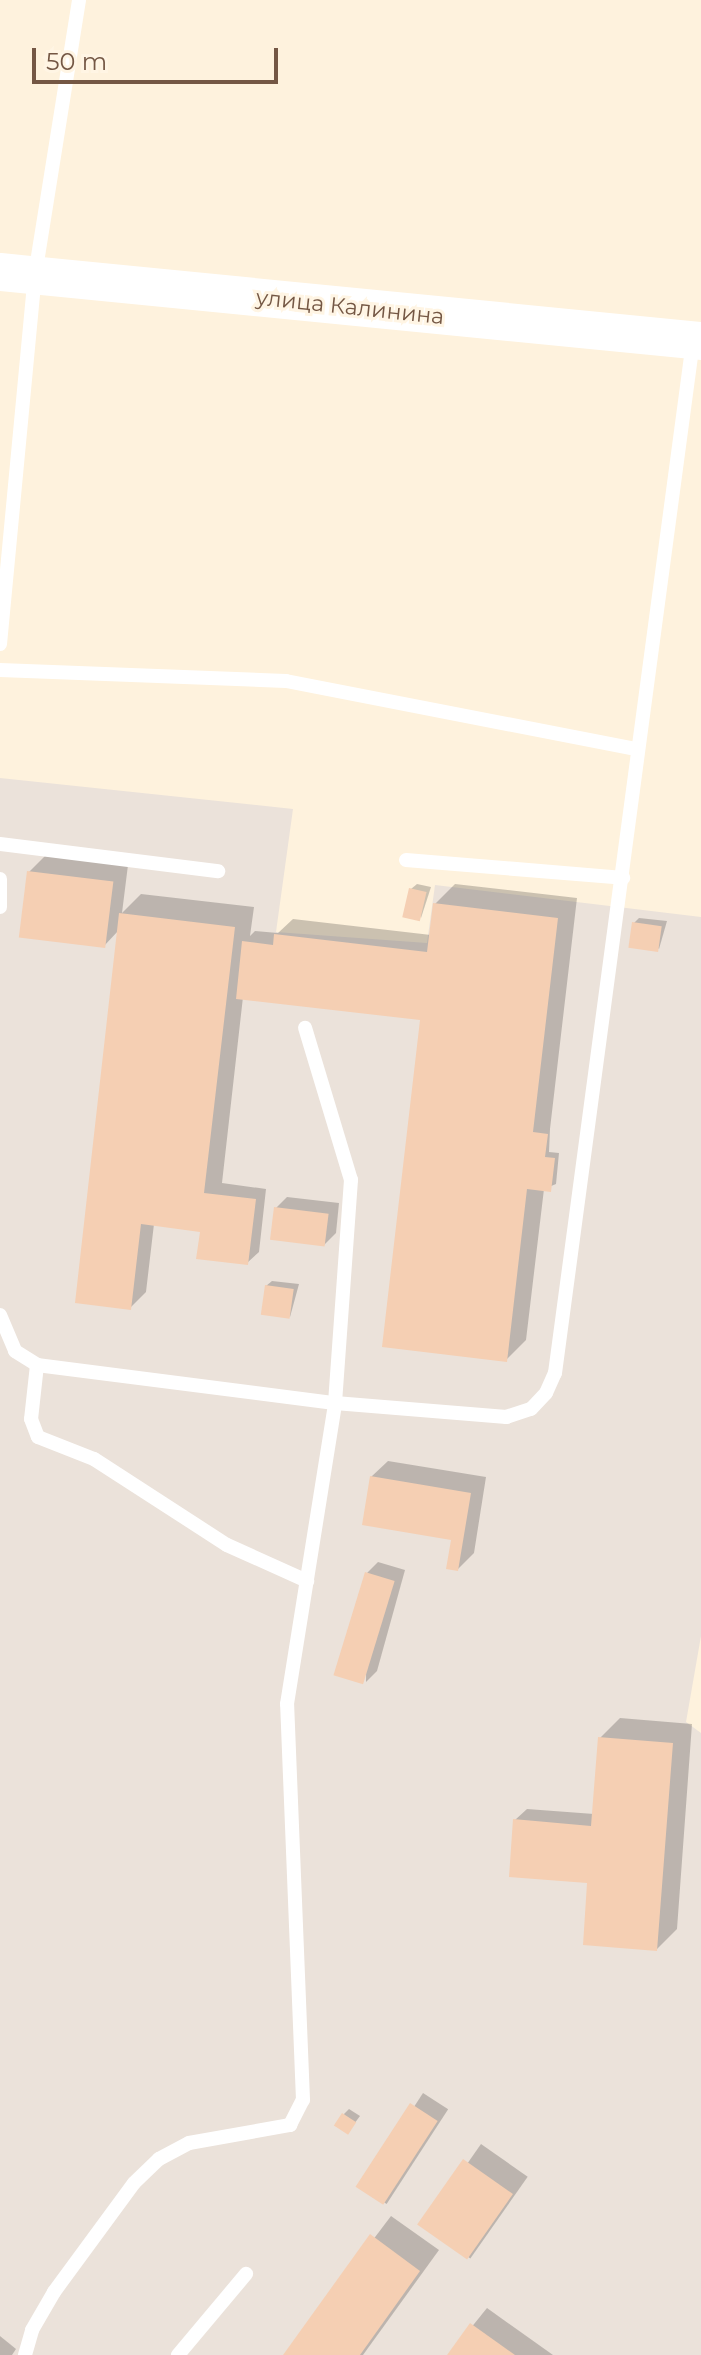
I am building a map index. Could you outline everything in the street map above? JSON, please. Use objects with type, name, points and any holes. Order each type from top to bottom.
[{"type":"main road","name":"улица Калинина","points":[[17,274],[697,341]]},
{"type":"lane","points":[[0,644],[17,274],[79,0]]},
{"type":"lane","points":[[0,1315],[15,1351],[37,1365],[335,1403],[506,1417],[531,1409],[546,1393],[555,1373],[623,878],[636,749],[697,341]]},
{"type":"lane","points":[[0,670],[286,681],[636,749]]},
{"type":"lane","points":[[0,844],[218,871]]},
{"type":"lane","points":[[406,860],[623,878]]},
{"type":"lane","points":[[0,879],[0,907]]},
{"type":"lane","points":[[25,2355],[32,2330],[54,2292],[134,2183],[159,2159],[189,2143],[277,2130],[298,2114],[303,2100],[286,1747],[287,1704],[335,1403],[351,1180],[305,1028]]},
{"type":"lane","points":[[37,1365],[31,1419],[38,1437],[94,1459],[227,1545],[307,1581]]},
{"type":"lane","points":[[178,2355],[246,2274]]},
{"type":"shaded area","points":[[0,778],[293,809],[276,932],[427,943],[435,885],[701,917],[701,1636],[686,1722],[701,1733],[701,2355],[0,2355]]},
{"type":"building","points":[[27,871],[113,882],[105,948],[19,938]]},
{"type":"building","points":[[409,888],[427,892],[420,921],[402,917]]},
{"type":"building","points":[[433,903],[558,918],[533,1132],[548,1134],[545,1157],[555,1158],[551,1192],[527,1189],[507,1362],[382,1347],[420,1020],[236,999],[242,941],[273,945],[274,934],[427,952]]},
{"type":"building","points":[[119,913],[235,927],[204,1193],[256,1199],[248,1265],[196,1259],[200,1232],[141,1224],[131,1310],[75,1303]]},
{"type":"building","points":[[632,922],[662,926],[658,952],[628,948]]},
{"type":"building","points":[[274,1207],[329,1214],[325,1246],[270,1240]]},
{"type":"building","points":[[265,1285],[294,1289],[290,1319],[261,1315]]},
{"type":"building","points":[[370,1476],[471,1493],[458,1571],[446,1569],[451,1540],[362,1525]]},
{"type":"building","points":[[365,1572],[395,1581],[363,1684],[333,1675]]},
{"type":"building","points":[[598,1737],[673,1743],[657,1951],[583,1945],[587,1883],[509,1877],[513,1819],[591,1826]]},
{"type":"building","points":[[410,2103],[438,2121],[383,2205],[356,2187]]},
{"type":"building","points":[[342,2113],[356,2122],[348,2135],[334,2126]]},
{"type":"building","points":[[463,2159],[513,2194],[467,2260],[417,2225]]},
{"type":"building","points":[[370,2234],[420,2271],[360,2355],[283,2355]]},
{"type":"building","points":[[470,2323],[515,2355],[447,2355]]}]
